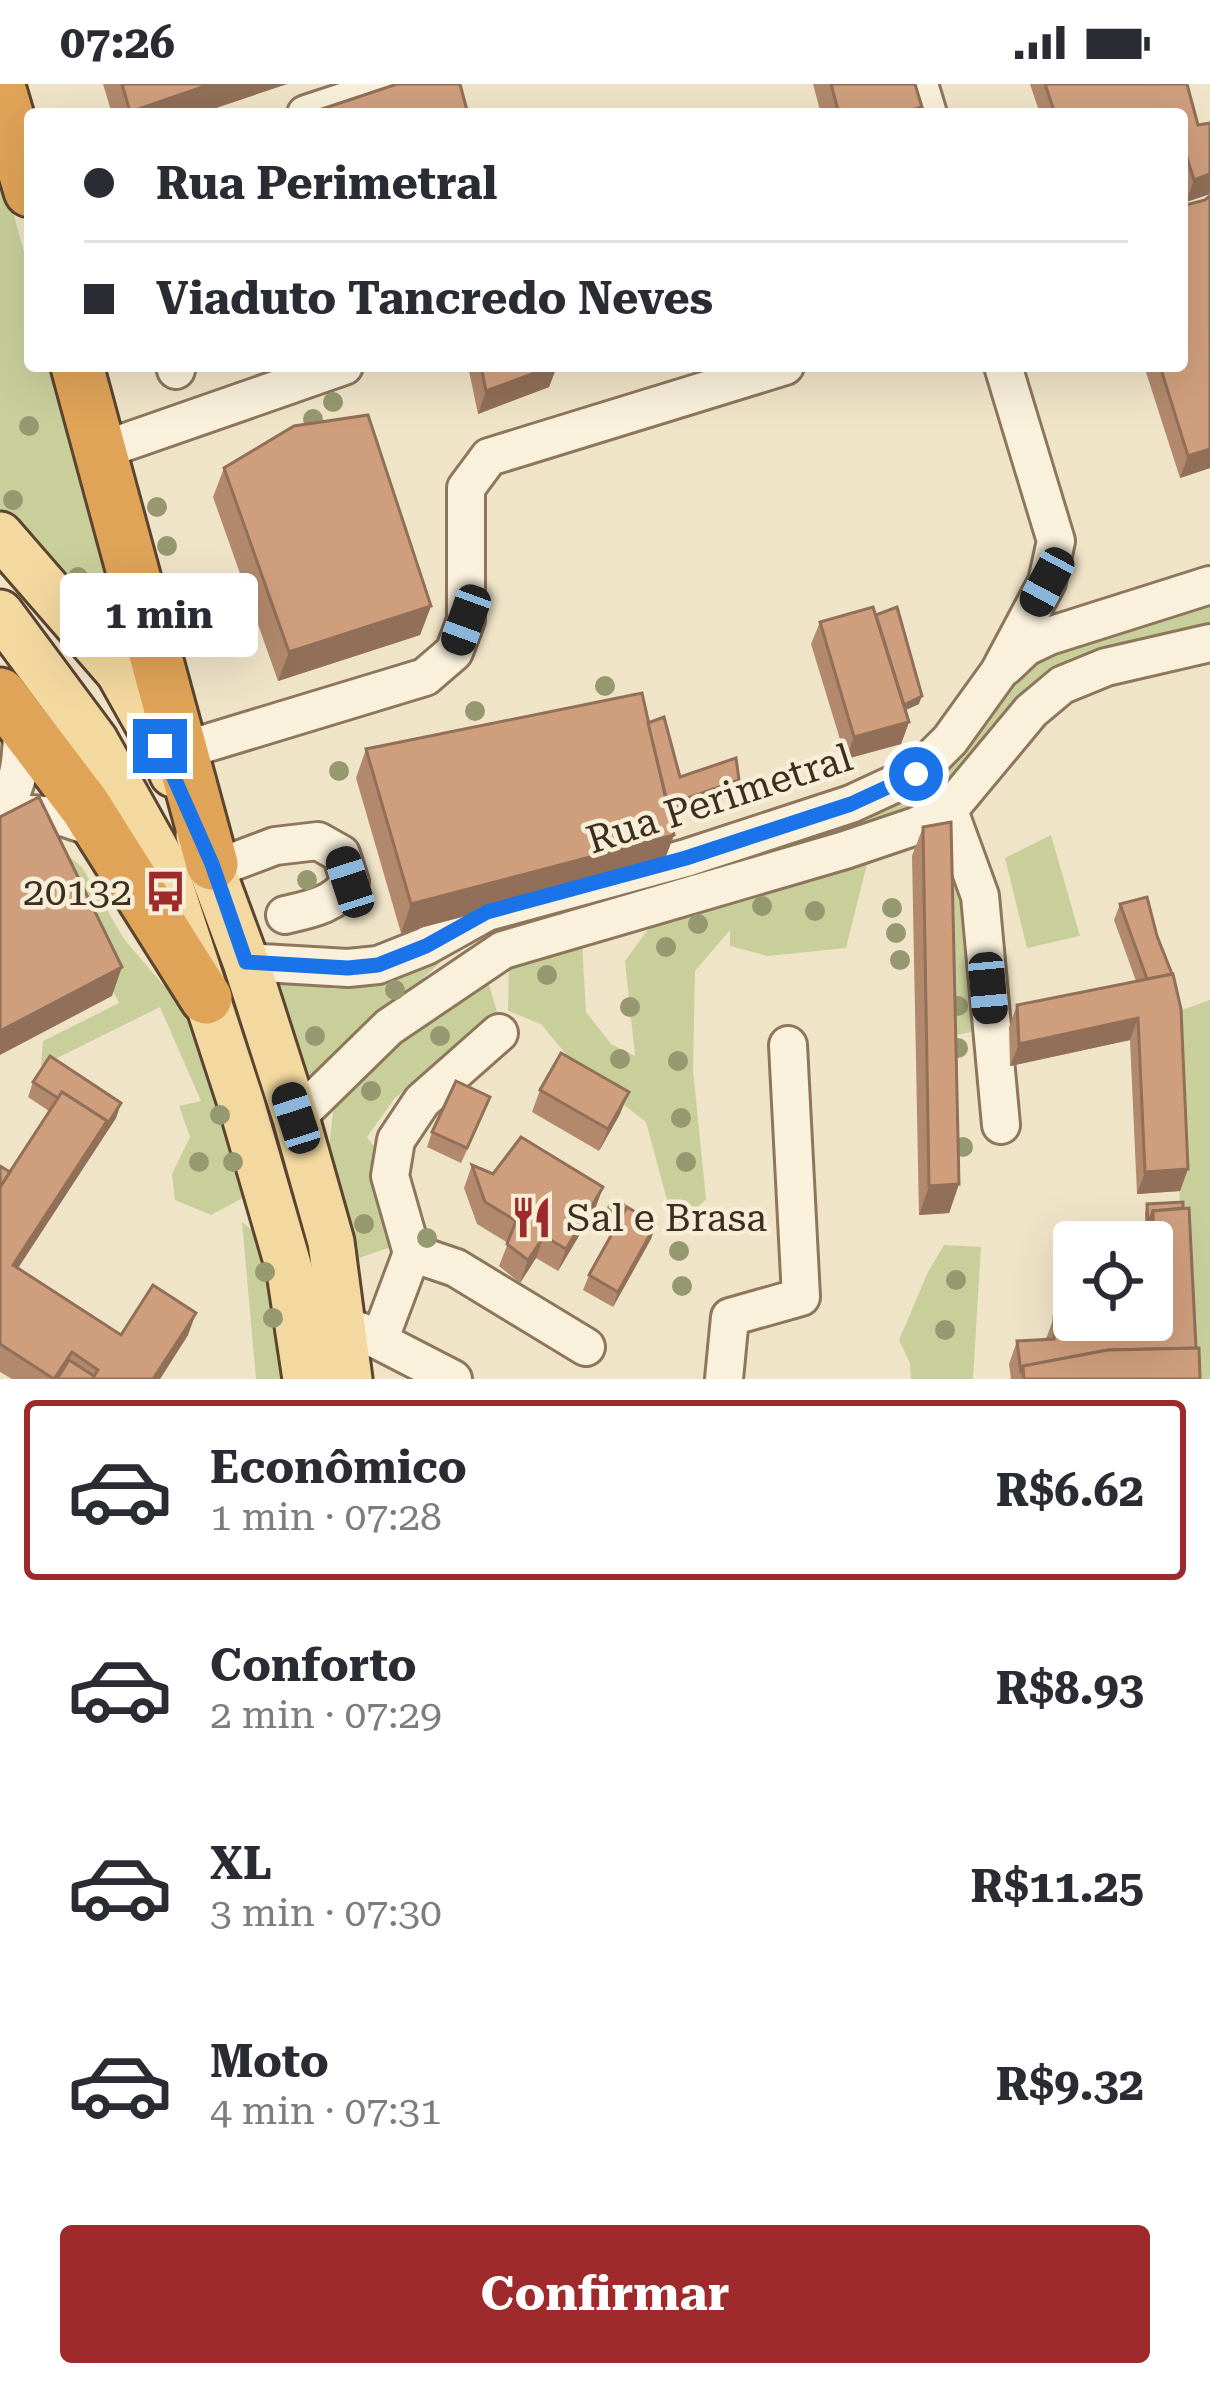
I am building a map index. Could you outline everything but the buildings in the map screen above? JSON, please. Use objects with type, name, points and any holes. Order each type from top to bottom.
[{"type":"highway","points":[[0,90],[24,171]]},
{"type":"highway","points":[[79,372],[213,866]]},
{"type":"highway","points":[[11,708],[101,830],[206,998]]},
{"type":"main road","points":[[0,535],[119,672],[160,746],[213,866],[360,1331],[350,1379]]},
{"type":"main road","points":[[0,613],[95,741],[162,861],[290,1272],[306,1379]]},
{"type":"street","points":[[324,108],[398,84]]},
{"type":"street","points":[[100,451],[327,372]]},
{"type":"street","points":[[181,751],[425,676],[454,652],[466,620],[466,488],[489,457],[765,372]]},
{"type":"street","name":"Rua Perimetral","points":[[246,962],[348,968],[378,965],[426,946],[487,912],[686,858],[851,804],[916,774],[934,759],[998,672],[1047,582],[1056,541],[1006,372]]},
{"type":"street","points":[[1031,711],[998,672],[1026,647],[1210,585]]},
{"type":"street","name":"Rua Perimetral","points":[[296,1118],[389,1027],[503,950],[941,824],[1031,711],[1062,685],[1106,667],[1210,643]]},
{"type":"street","points":[[1,811],[14,793],[21,763],[11,708]]},
{"type":"street","points":[[897,784],[941,824],[980,896],[1001,1125]]},
{"type":"street","points":[[1,811],[58,816],[101,830]]},
{"type":"street","points":[[213,866],[275,847],[318,841],[341,854],[350,882],[342,893],[317,908],[285,915]]},
{"type":"street","points":[[452,1379],[360,1331],[412,1253],[390,1176],[396,1140],[422,1101],[499,1033]]},
{"type":"street","points":[[724,1379],[730,1317],[801,1297],[788,1045]]},
{"type":"street","points":[[412,1253],[456,1268],[586,1347]]},
{"type":"green space","points":[[0,166],[24,252],[24,372],[58,372],[145,685],[0,509]]},
{"type":"green space","points":[[1210,596],[1210,630],[1059,666],[1036,689],[1003,738],[902,825],[480,927],[392,1006],[301,1101],[263,975],[335,989],[375,983],[468,919],[898,798],[1002,681],[1044,648]]},
{"type":"green space","points":[[1051,835],[1080,936],[1027,948],[1005,858]]},
{"type":"green space","points":[[37,841],[82,867],[124,939],[163,985],[180,982],[252,1193],[211,1215],[175,1200],[172,1174],[190,1137],[179,1106],[201,1101],[160,1007],[41,1066],[43,1041],[119,1003]]},
{"type":"green space","points":[[940,851],[957,852],[977,1031],[945,1037]]},
{"type":"green space","points":[[868,860],[846,948],[768,956],[730,946],[730,930],[695,971],[693,1070],[706,1199],[675,1230],[646,1122],[580,1071],[541,1024],[508,1011],[509,956],[582,943],[586,1012],[611,1044],[635,1056],[625,961],[652,924]]},
{"type":"green space","points":[[486,975],[499,1018],[395,1098],[367,1137],[380,1155],[397,1245],[356,1259],[329,1151],[333,1112],[376,1055]]},
{"type":"green space","points":[[1210,1000],[1210,1379],[1188,1379],[1171,1014]]},
{"type":"green space","points":[[242,1222],[273,1247],[290,1379],[256,1379]]},
{"type":"green space","points":[[944,1245],[981,1247],[973,1379],[911,1379],[910,1363],[899,1340]]},
{"type":"place","name":"20132","points":[[166,891]]},
{"type":"place","name":"Sal e Brasa","points":[[532,1217]]},
{"type":"route","points":[[160,746],[212,864],[246,962],[348,968],[404,956],[487,912],[686,858],[851,804],[916,774]]}]
